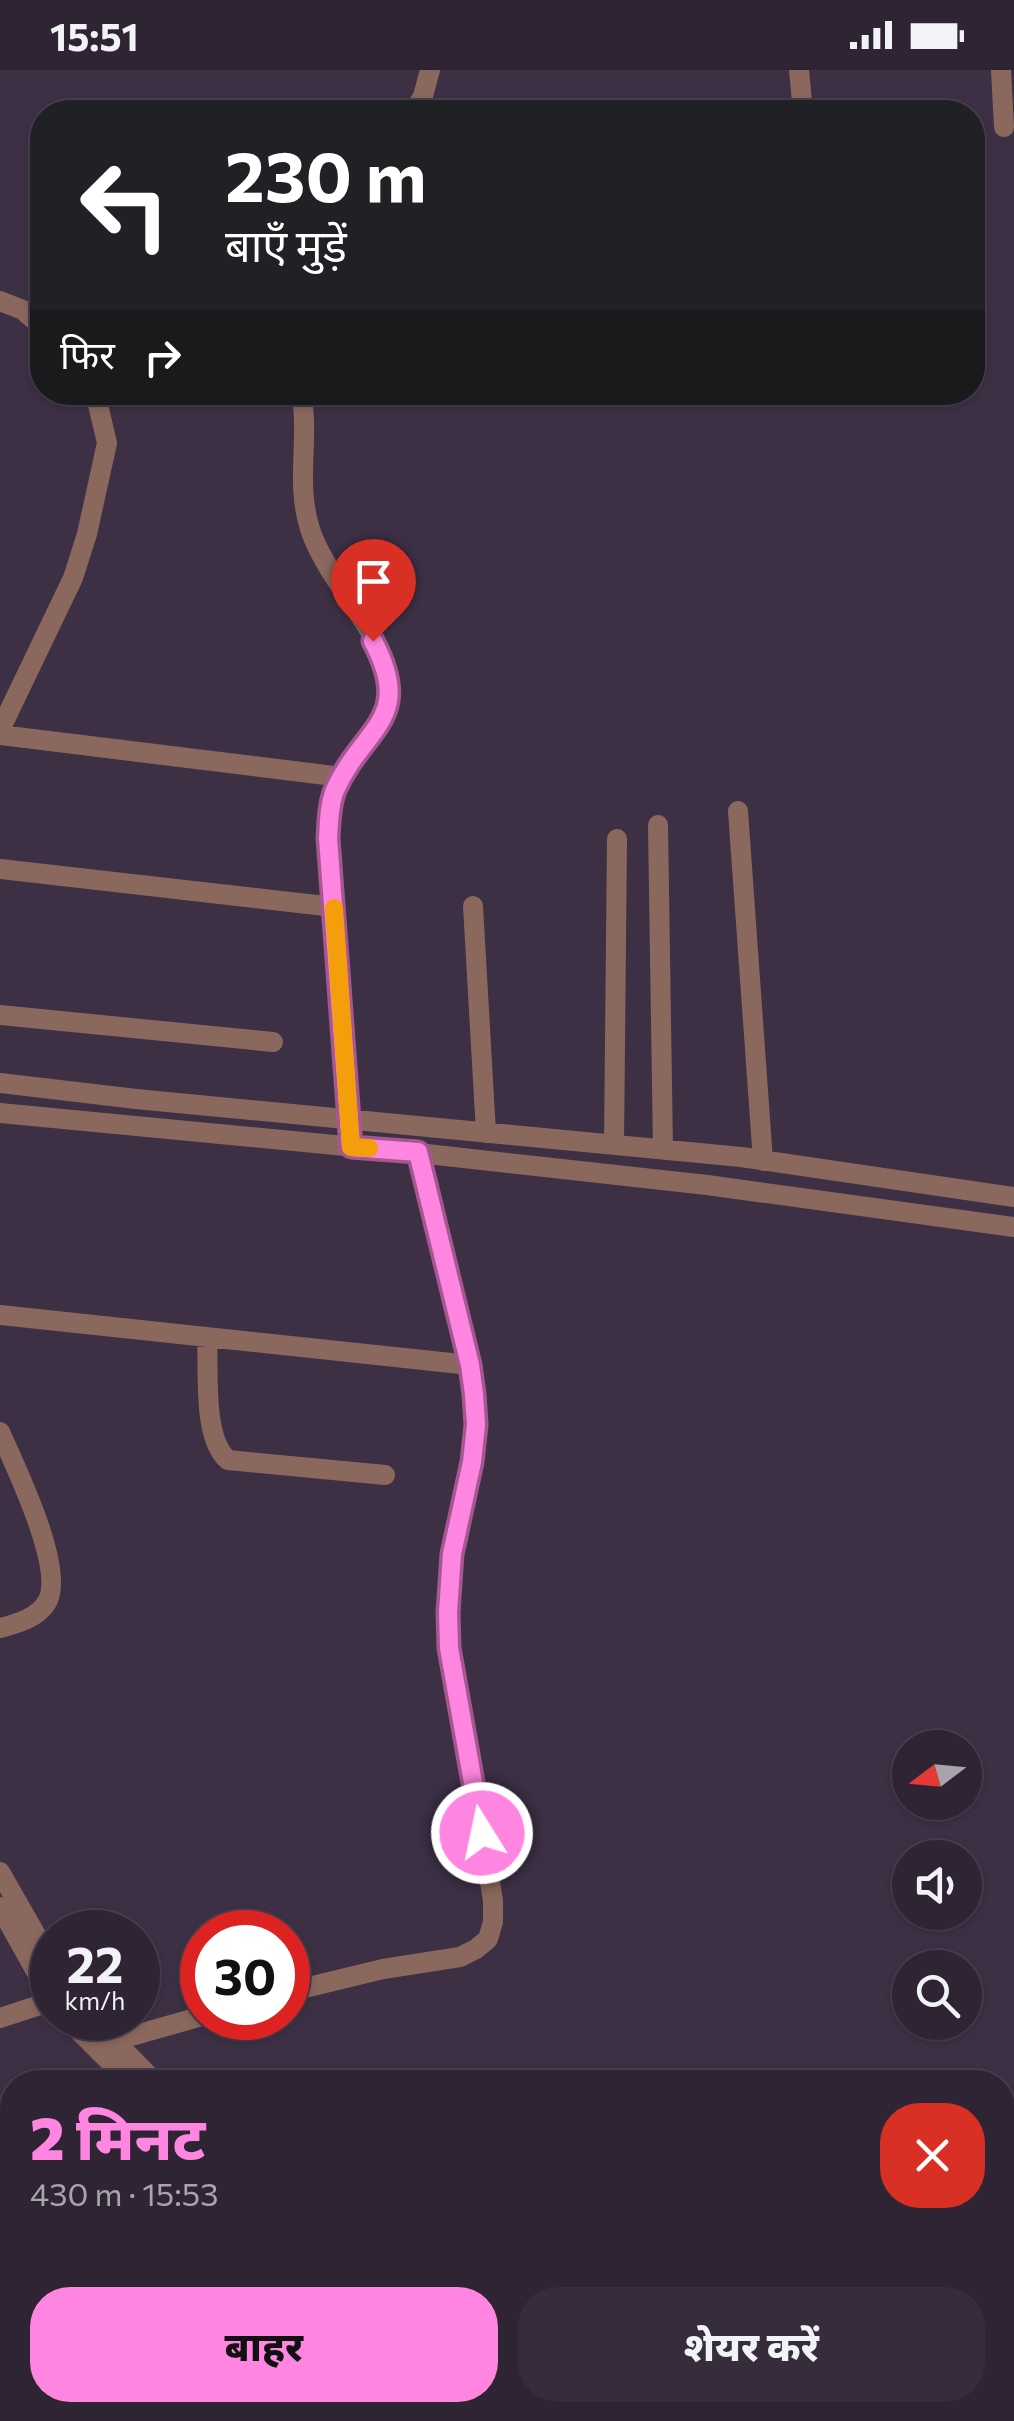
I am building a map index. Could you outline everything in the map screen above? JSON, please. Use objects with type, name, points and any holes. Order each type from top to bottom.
[{"type":"street","points":[[421,100],[430,70]]},
{"type":"street","points":[[799,70],[802,100]]},
{"type":"street","points":[[1001,70],[1004,128]]},
{"type":"street","points":[[0,301],[30,316]]},
{"type":"street","points":[[98,405],[107,443],[87,534],[73,578],[0,732],[342,778]]},
{"type":"street","points":[[303,405],[307,425],[301,489],[310,532],[334,582],[384,661],[390,683],[383,718],[342,778],[330,810],[351,1147]]},
{"type":"street","points":[[738,811],[763,1161]]},
{"type":"street","points":[[658,825],[663,1150]]},
{"type":"street","points":[[614,1145],[616,838]]},
{"type":"street","points":[[0,869],[334,907]]},
{"type":"street","points":[[473,906],[486,1133]]},
{"type":"street","points":[[0,1016],[273,1042]]},
{"type":"street","points":[[0,1083],[763,1161],[1014,1197]]},
{"type":"street","points":[[0,1113],[418,1152],[813,1198],[1014,1228]]},
{"type":"street","points":[[310,1987],[383,1969],[460,1957],[488,1939],[493,1922],[493,1900],[449,1648],[452,1554],[476,1425],[470,1365],[418,1152]]},
{"type":"street","points":[[0,1315],[470,1365]]},
{"type":"street","points":[[207,1337],[212,1436],[220,1454],[228,1460],[385,1475]]},
{"type":"street","points":[[0,1432],[45,1545],[51,1581],[50,1598],[44,1607],[34,1616],[0,1628]]},
{"type":"street","points":[[0,1872],[30,1924]]},
{"type":"street","points":[[0,1907],[30,1961]]},
{"type":"street","points":[[0,2018],[30,2008]]},
{"type":"street","points":[[143,2070],[114,2042],[180,2022]]},
{"type":"street","points":[[88,2040],[118,2070]]},
{"type":"slow traffic","points":[[334,908],[351,1147],[369,1148]]},
{"type":"route","points":[[373,641],[390,683],[389,703],[333,794],[328,838],[351,1147],[418,1152],[470,1365],[476,1425],[452,1554],[448,1612],[449,1648],[482,1833]]}]
